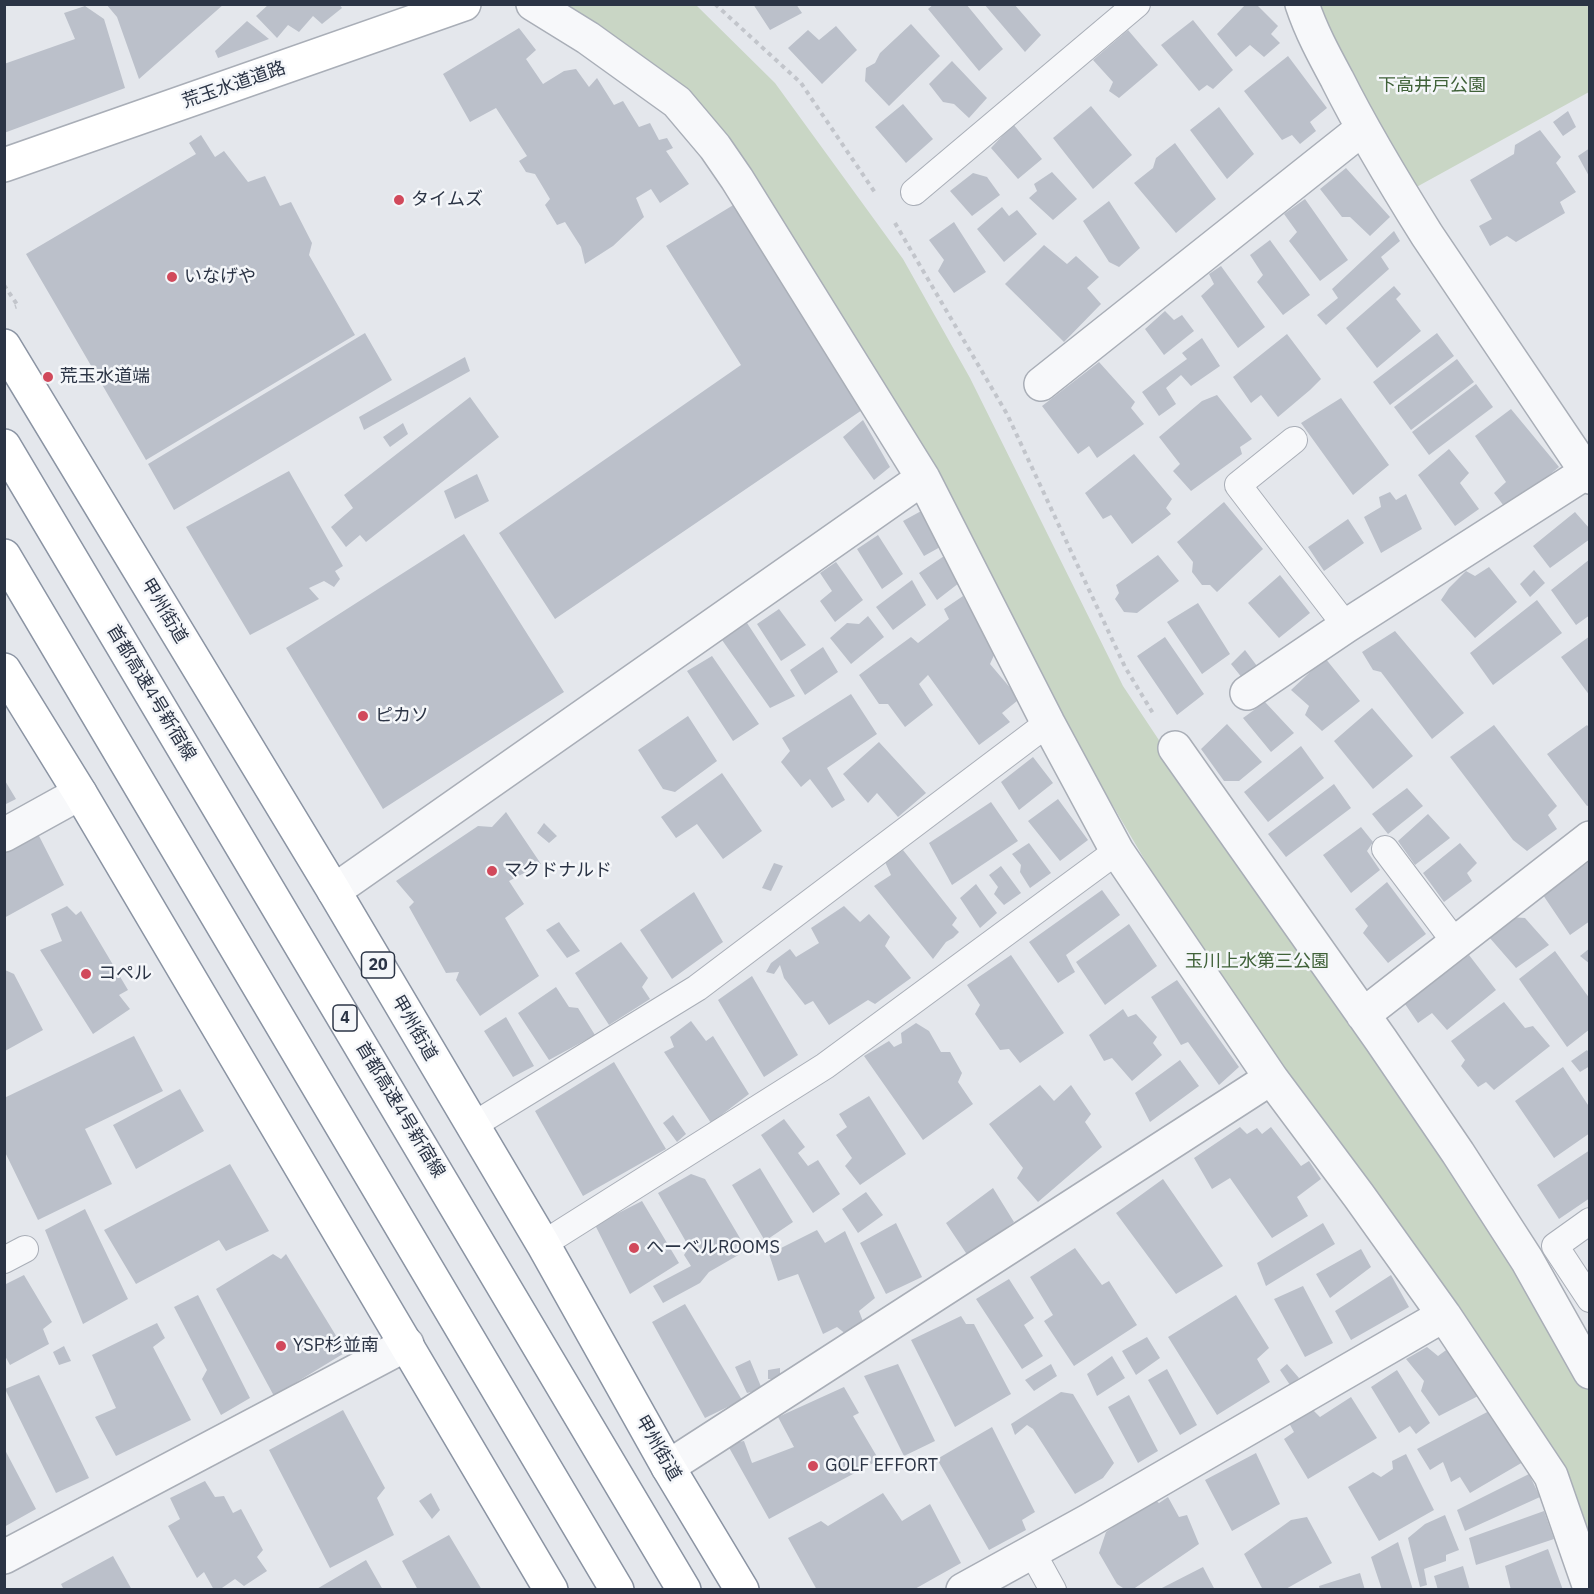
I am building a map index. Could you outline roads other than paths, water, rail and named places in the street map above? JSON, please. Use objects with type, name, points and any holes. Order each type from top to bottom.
[{"type":"main road","name":"荒玉水道道路","points":[[4,165],[464,4]]},
{"type":"main road","name":"甲州街道","points":[[4,346],[334,891],[543,1244],[668,1467],[742,1590]]},
{"type":"main road","name":"首都高速4号新宿線","points":[[4,446],[684,1590]]},
{"type":"main road","points":[[4,556],[617,1590]]},
{"type":"main road","points":[[4,670],[80,793],[551,1590]]},
{"type":"street","points":[[533,4],[588,38],[677,102],[715,147],[768,227],[923,478],[1048,723],[1118,850],[1271,1078],[1444,1315],[1551,1476],[1590,1588]]},
{"type":"street","points":[[1247,693],[1346,626],[1588,473],[1427,235],[1362,129],[1310,26],[1302,4]]},
{"type":"street","points":[[1041,384],[1362,129]]},
{"type":"street","points":[[334,891],[923,478]]},
{"type":"street","points":[[1175,748],[1452,1143],[1527,1260],[1590,1371]]},
{"type":"street","points":[[4,835],[80,793]]},
{"type":"street","points":[[1363,1015],[1590,838]]},
{"type":"street","points":[[668,1467],[1271,1078]]},
{"type":"street","points":[[963,1590],[1444,1315]]},
{"type":"street","points":[[4,1557],[407,1344]]},
{"type":"lane","points":[[914,192],[1137,4]]},
{"type":"lane","points":[[1294,440],[1238,485],[1346,626]]},
{"type":"lane","points":[[471,1125],[697,988],[1048,723]]},
{"type":"lane","points":[[1385,849],[1455,942]]},
{"type":"lane","points":[[543,1244],[825,1066],[1118,850]]},
{"type":"lane","points":[[1590,1221],[1555,1245],[1590,1299]]},
{"type":"lane","points":[[1032,1552],[1053,1590]]},
{"type":"place","name":"タイムズ","points":[[399,200]]},
{"type":"place","name":"いなげや","points":[[172,277]]},
{"type":"place","name":"荒玉水道端","points":[[48,377]]},
{"type":"place","name":"ピカソ","points":[[363,716]]},
{"type":"place","name":"マクドナルド","points":[[492,871]]},
{"type":"place","name":"コペル","points":[[86,974]]},
{"type":"place","name":"へーベルROOMS","points":[[634,1248]]},
{"type":"place","name":"YSP杉並南","points":[[281,1346]]},
{"type":"place","name":"GOLF EFFORT","points":[[813,1466]]},
{"type":"park label","name":"下高井戸公園","points":[[1432,86]]},
{"type":"park label","name":"玉川上水第三公園","points":[[1257,962]]}]
